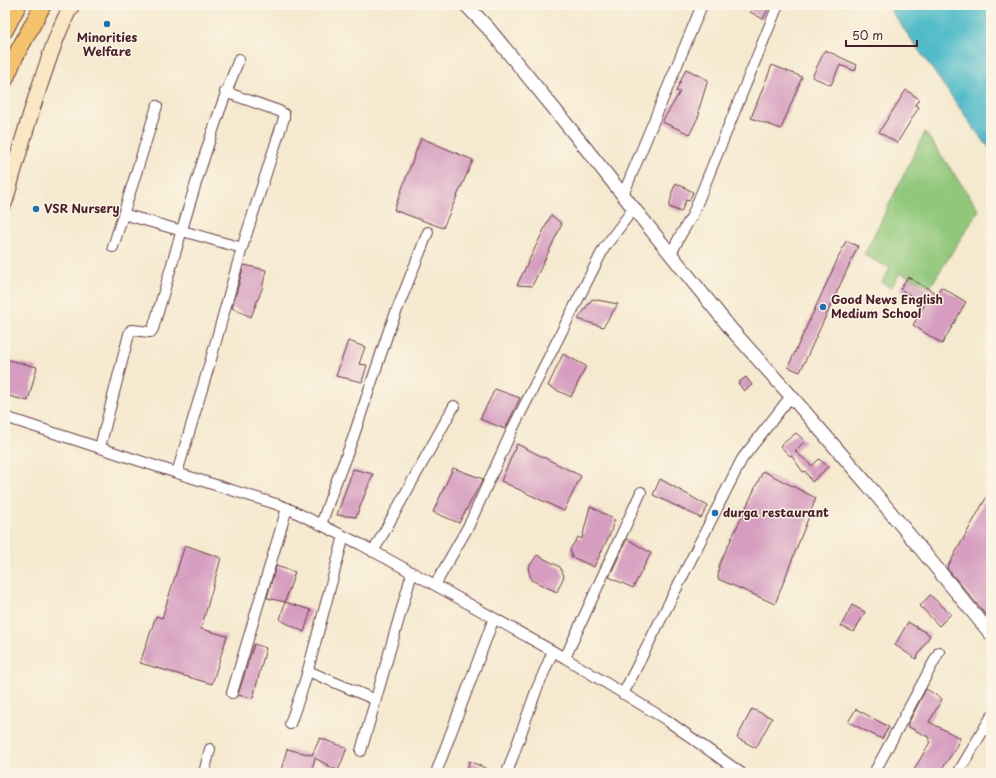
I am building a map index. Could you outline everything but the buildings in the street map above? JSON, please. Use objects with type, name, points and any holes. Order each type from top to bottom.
[{"type":"main road","points":[[5,30],[18,5]]},
{"type":"main road","points":[[5,80],[15,57],[43,5]]},
{"type":"main road","points":[[5,202],[25,130],[53,46],[72,5]]},
{"type":"street","points":[[466,5],[488,28],[552,106],[731,329],[868,484],[991,634]]},
{"type":"street","points":[[623,195],[702,5]]},
{"type":"street","points":[[671,254],[692,216],[778,5]]},
{"type":"street","points":[[100,448],[129,334],[131,330],[148,332],[152,330],[204,156],[239,59]]},
{"type":"street","points":[[177,473],[242,248],[284,118],[284,114],[279,111],[226,92]]},
{"type":"street","points":[[113,246],[157,106]]},
{"type":"street","points":[[435,585],[469,525],[513,428],[604,248],[634,208]]},
{"type":"street","points":[[123,214],[242,248]]},
{"type":"street","points":[[321,525],[352,441],[389,330],[428,232]]},
{"type":"street","points":[[623,694],[742,459],[791,396]]},
{"type":"street","points":[[374,552],[454,406]]},
{"type":"street","points":[[5,417],[287,508],[374,552],[565,658],[665,719],[741,773]]},
{"type":"street","points":[[565,658],[640,492]]},
{"type":"street","points":[[232,694],[287,508]]},
{"type":"street","points":[[290,724],[306,681],[344,536]]},
{"type":"street","points":[[361,751],[412,573]]},
{"type":"street","points":[[436,773],[494,618]]},
{"type":"street","points":[[507,773],[536,691],[553,651]]},
{"type":"street","points":[[874,773],[939,652]]},
{"type":"street","points":[[308,671],[376,700]]},
{"type":"street","points":[[958,773],[991,717]]},
{"type":"street","points":[[204,773],[210,749]]},
{"type":"green space","points":[[925,132],[979,210],[930,287],[900,273],[891,288],[882,282],[890,268],[864,255]]},
{"type":"water","points":[[887,5],[991,5],[991,150],[978,134]]},
{"type":"place","name":"Minorities Welfare","points":[[107,24]]},
{"type":"place","name":"VSR Nursery","points":[[36,209]]},
{"type":"place","name":"Good News English Medium School","points":[[823,307]]},
{"type":"place","name":"durga restaurant","points":[[715,513]]}]
